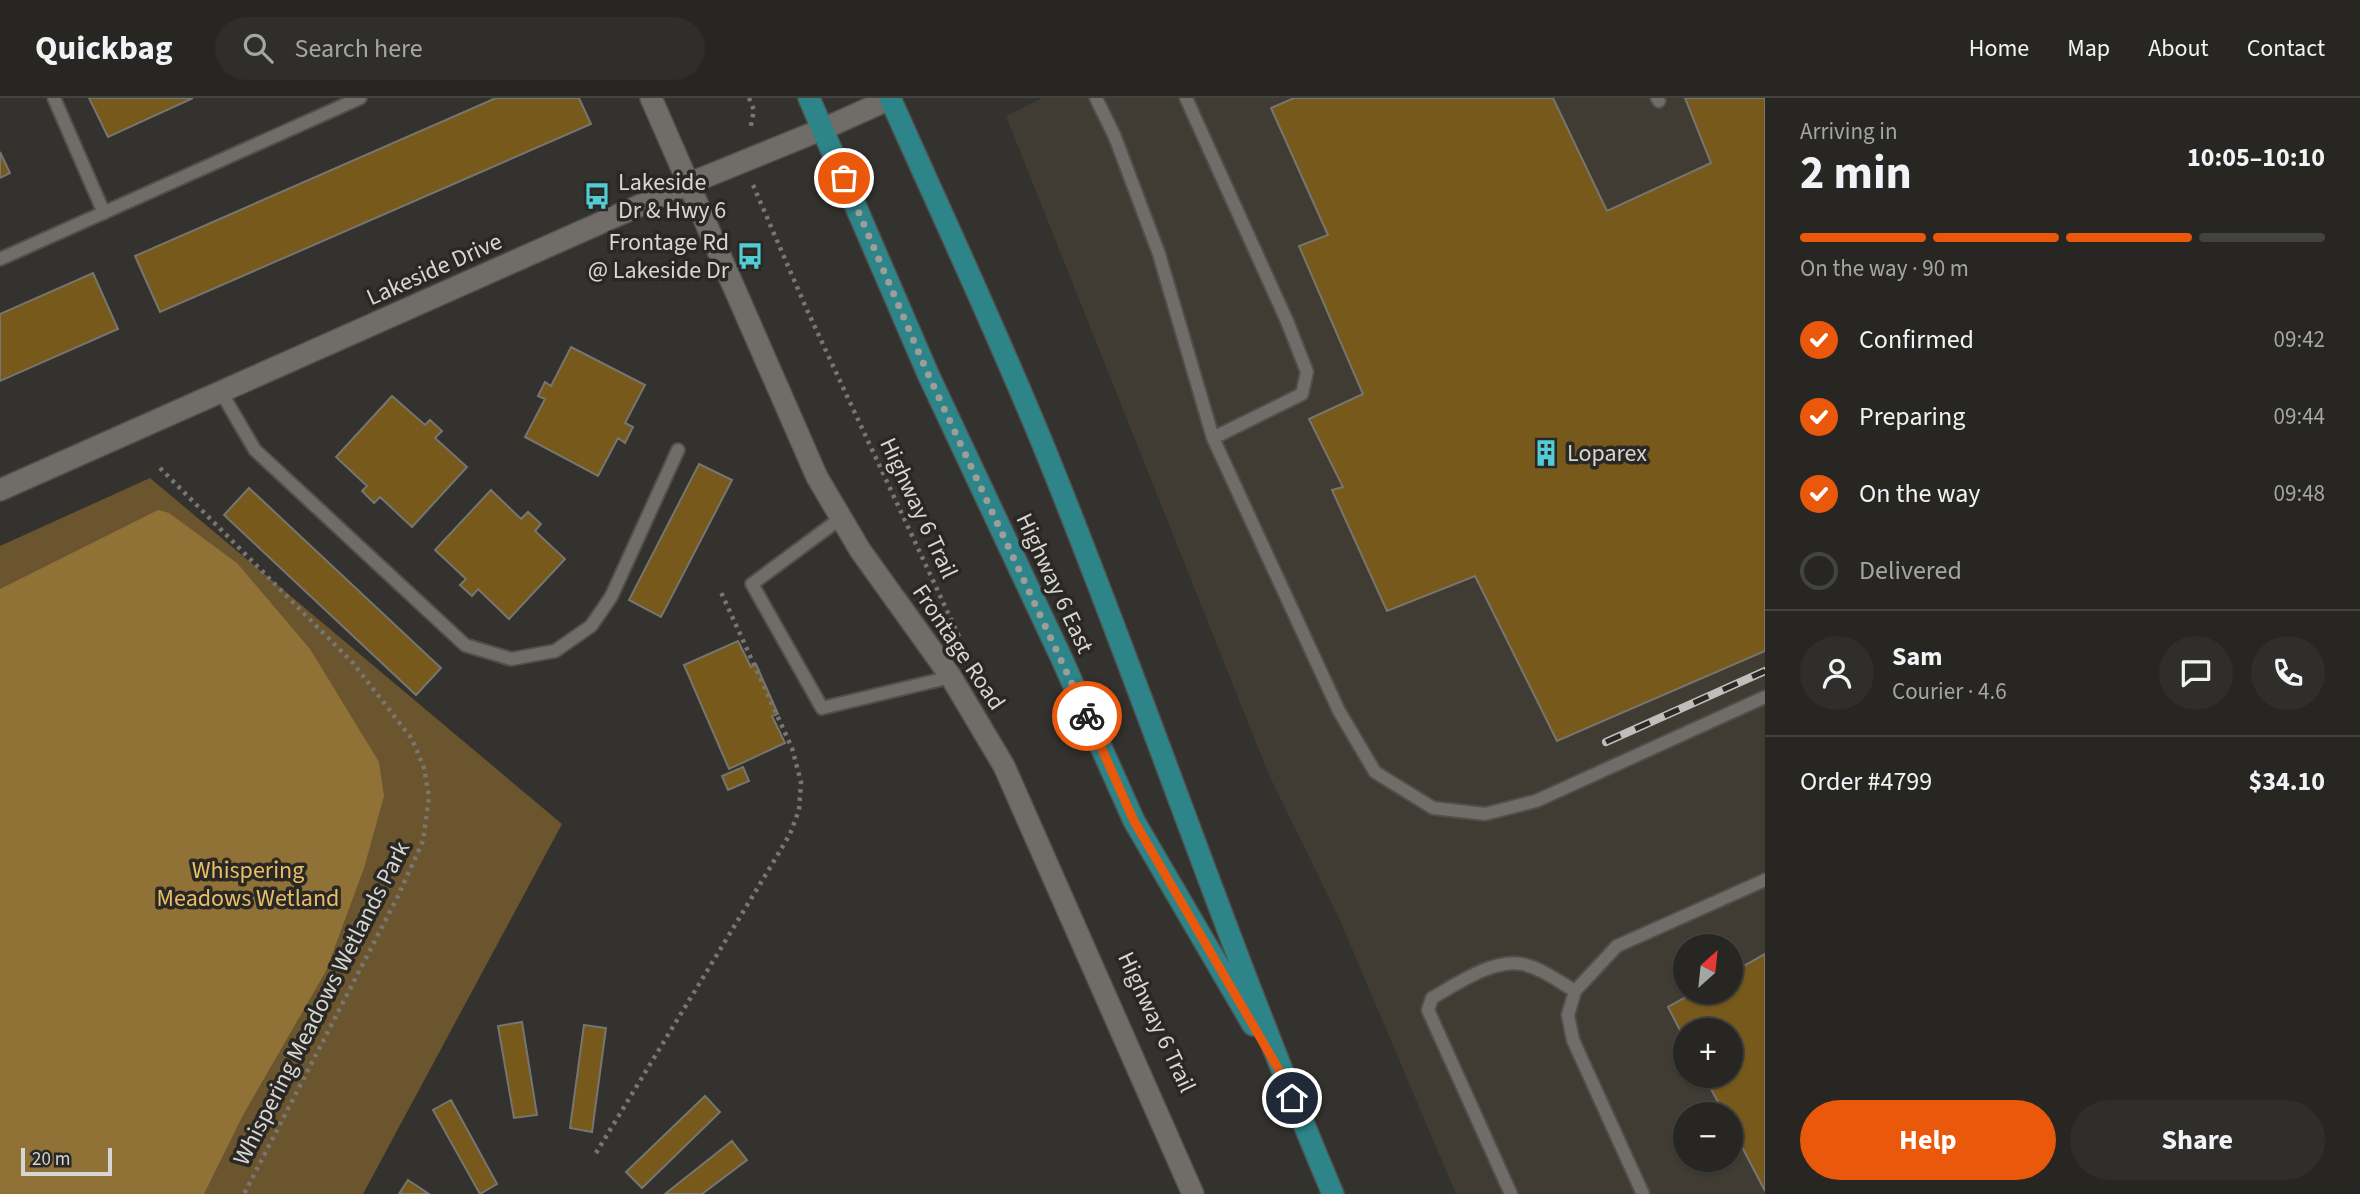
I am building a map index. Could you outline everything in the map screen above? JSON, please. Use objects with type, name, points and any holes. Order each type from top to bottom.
[{"type":"main road","name":"Highway 6 East","points":[[809,98],[928,374],[1061,657],[1134,821],[1282,1075]]},
{"type":"main road","name":"Highway 6 East","points":[[891,98],[1048,456],[1181,801],[1282,1075],[1333,1194]]},
{"type":"street","name":"Frontage Road","points":[[651,98],[817,477],[860,550],[951,677],[1004,766],[1193,1194]]},
{"type":"street","name":"Lakeside Drive","points":[[0,490],[688,184],[891,98]]},
{"type":"lane","points":[[54,98],[104,213]]},
{"type":"lane","points":[[0,259],[360,98]]},
{"type":"lane","points":[[1096,98],[1115,137],[1159,254],[1213,439],[1345,721],[1375,772],[1433,808],[1485,814],[1536,801],[1765,697]]},
{"type":"lane","points":[[1186,98],[1287,321],[1307,372],[1302,394],[1213,439]]},
{"type":"lane","points":[[221,392],[255,450],[465,645],[511,659],[555,651],[591,626],[611,597],[678,450]]},
{"type":"lane","points":[[841,518],[752,584],[822,708],[951,677]]},
{"type":"lane","points":[[1643,1194],[1573,1040],[1568,1015],[1575,991],[1617,946],[1765,880]]},
{"type":"lane","points":[[1511,1194],[1428,1010],[1432,998],[1485,968],[1520,963],[1548,974],[1575,991]]},
{"type":"path","points":[[743,162],[754,110],[749,98]]},
{"type":"path","name":"Highway 6 Trail","points":[[743,162],[807,310],[966,651]]},
{"type":"path","name":"Whispering Meadows Wetlands Park","points":[[160,468],[353,663],[412,739],[424,768],[429,797],[423,841],[398,897],[244,1194]]},
{"type":"path","points":[[596,1153],[790,834],[799,810],[801,782],[792,748],[720,590]]},
{"type":"shaded area","points":[[1042,98],[1765,98],[1765,1194],[1456,1194],[1339,918],[1269,775],[1006,116]]},
{"type":"shaded area","name":"Whispering Meadows Wetland","points":[[158,510],[169,513],[237,563],[310,649],[379,762],[384,796],[364,868],[326,971],[243,1115],[204,1194],[0,1194],[0,589]]},
{"type":"green space","name":"Whispering Meadows Wetland","points":[[150,478],[562,824],[363,1194],[0,1194],[0,546]]},
{"type":"building","points":[[89,98],[193,98],[108,137]]},
{"type":"building","points":[[496,98],[579,98],[591,124],[160,312],[135,256]]},
{"type":"building","name":"Loparex","points":[[1294,98],[1553,98],[1607,211],[1711,163],[1685,98],[1765,98],[1765,651],[1557,741],[1475,576],[1387,611],[1332,490],[1343,487],[1309,419],[1363,394],[1299,246],[1328,235],[1271,108]]},
{"type":"building","points":[[0,152],[10,173],[0,178]]},
{"type":"building","points":[[93,273],[118,329],[0,381],[0,314]]},
{"type":"building","points":[[571,347],[645,385],[625,423],[633,427],[625,443],[618,438],[598,476],[525,437],[545,399],[538,396],[545,382],[551,386]]},
{"type":"building","points":[[392,396],[425,425],[430,420],[442,431],[435,438],[467,467],[412,527],[380,497],[374,503],[362,491],[367,486],[336,457]]},
{"type":"building","points":[[699,464],[732,480],[661,617],[629,600]]},
{"type":"building","points":[[249,488],[441,668],[416,695],[224,515]]},
{"type":"building","points":[[491,490],[521,519],[528,512],[541,524],[535,531],[565,559],[509,619],[478,589],[472,596],[460,585],[466,579],[435,550]]},
{"type":"building","points":[[738,641],[751,667],[756,664],[778,714],[772,716],[785,743],[729,769],[684,665]]},
{"type":"building","points":[[743,767],[749,781],[728,790],[722,776]]},
{"type":"building","points":[[1765,954],[1765,1191],[1743,1149],[1743,1102],[1718,1102],[1710,1088],[1743,1088],[1743,1018],[1674,1018],[1668,1007],[1673,1004],[1743,1004],[1743,966]]},
{"type":"building","points":[[522,1022],[537,1115],[514,1118],[498,1026]]},
{"type":"building","points":[[584,1025],[606,1028],[592,1132],[570,1128]]},
{"type":"building","points":[[705,1096],[720,1112],[642,1188],[626,1172]]},
{"type":"building","points":[[451,1100],[497,1184],[480,1194],[433,1110]]},
{"type":"building","points":[[732,1141],[747,1160],[702,1194],[665,1194]]},
{"type":"building","points":[[408,1180],[429,1194],[399,1194]]},
{"type":"railway","points":[[1606,742],[1765,671]]},
{"type":"way so far","points":[[844,178],[928,374],[1087,716]]},
{"type":"place","name":"Lakeside Dr & Hwy 6","points":[[597,196]]},
{"type":"place","name":"Frontage Rd @ Lakeside Dr","points":[[750,256]]},
{"type":"place","name":"Loparex","points":[[1546,453]]},
{"type":"route","points":[[1087,716],[1134,821],[1282,1075],[1292,1098]]}]
